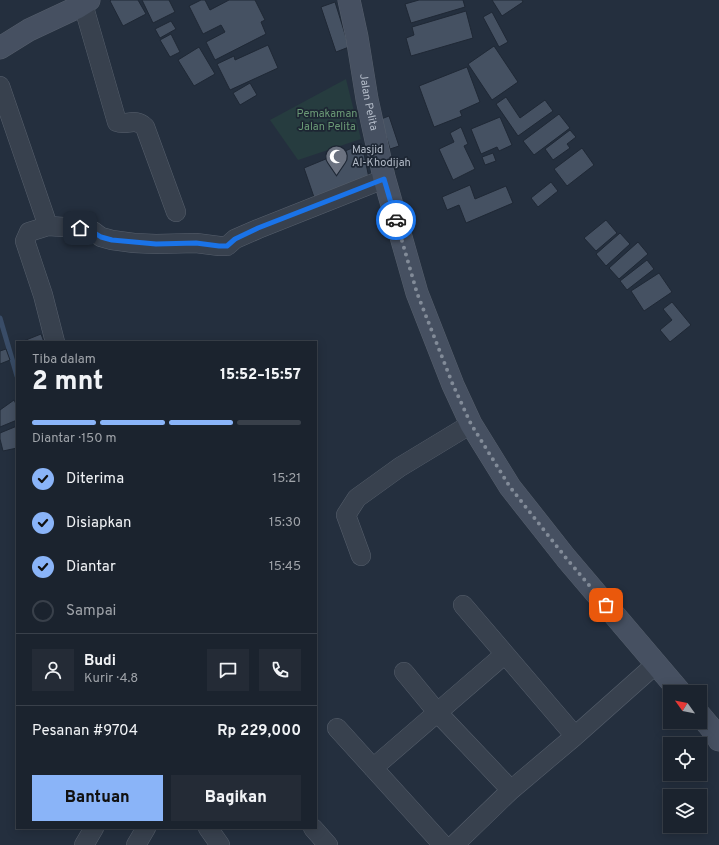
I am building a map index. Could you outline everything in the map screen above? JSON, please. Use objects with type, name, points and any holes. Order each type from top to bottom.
[{"type":"main road","name":"Jalan Pelita","points":[[349,0],[357,37],[366,99],[384,179],[417,293],[453,385],[471,424],[510,487],[566,558],[674,685]]},
{"type":"main road","points":[[0,48],[29,30],[81,3]]},
{"type":"main road","points":[[707,723],[719,740]]},
{"type":"street","points":[[81,3],[117,122],[120,123],[131,121],[141,123],[145,127],[176,212]]},
{"type":"street","points":[[0,86],[48,226]]},
{"type":"street","points":[[55,341],[43,295],[25,241],[29,232],[48,226],[80,228],[93,232],[101,237],[119,241],[156,244],[196,243],[227,246],[235,239],[258,228],[384,179]]},
{"type":"street","points":[[361,556],[346,515],[357,498],[400,467],[471,424]]},
{"type":"street","points":[[463,605],[575,736]]},
{"type":"street","points":[[373,768],[505,654]]},
{"type":"street","points":[[454,845],[510,790],[575,736],[656,664]]},
{"type":"street","points":[[404,672],[437,712],[510,790]]},
{"type":"street","points":[[337,728],[443,845]]},
{"type":"street","points":[[84,845],[93,829]]},
{"type":"street","points":[[136,845],[145,829]]},
{"type":"street","points":[[209,829],[220,845]]},
{"type":"street","points":[[314,829],[328,845]]},
{"type":"green space","name":"Pemakaman Jalan Pelita","points":[[346,79],[361,139],[298,160],[270,120]]},
{"type":"building","points":[[138,0],[146,14],[123,26],[110,1]]},
{"type":"building","points":[[142,0],[169,0],[175,12],[153,23]]},
{"type":"building","points":[[201,0],[205,0],[210,10],[229,0],[255,0],[265,20],[261,22],[266,34],[215,60],[206,42],[225,32],[221,25],[203,34],[189,6]]},
{"type":"building","points":[[419,0],[463,0],[465,7],[411,23],[405,4]]},
{"type":"building","points":[[492,0],[522,0],[523,2],[502,16]]},
{"type":"building","points":[[335,2],[349,47],[336,52],[321,7]]},
{"type":"building","points":[[466,11],[473,38],[411,56],[406,38],[414,35],[412,27]]},
{"type":"building","points":[[492,12],[508,42],[499,47],[483,17]]},
{"type":"building","points":[[171,21],[176,29],[160,38],[155,29]]},
{"type":"building","points":[[171,34],[180,52],[170,57],[160,40]]},
{"type":"building","points":[[268,45],[278,68],[230,90],[217,64],[234,56],[235,60]]},
{"type":"building","points":[[494,46],[518,82],[492,100],[468,64]]},
{"type":"building","points":[[199,47],[215,74],[194,86],[178,60]]},
{"type":"building","points":[[467,67],[480,102],[460,111],[462,116],[434,127],[419,86]]},
{"type":"building","points":[[250,83],[257,95],[240,105],[233,93]]},
{"type":"building","points":[[506,97],[520,118],[545,100],[553,111],[518,136],[496,104]]},
{"type":"building","points":[[559,114],[570,128],[534,155],[523,141]]},
{"type":"building","points":[[389,116],[399,146],[390,149],[381,119]]},
{"type":"building","points":[[500,117],[512,145],[499,151],[497,147],[481,154],[471,129]]},
{"type":"building","points":[[461,127],[468,144],[464,146],[475,169],[453,180],[439,149],[454,142],[450,133]]},
{"type":"building","points":[[570,130],[576,137],[567,144],[570,148],[553,160],[545,149]]},
{"type":"building","name":"Masjid Al-Khodijah","points":[[362,144],[370,183],[316,203],[304,168]]},
{"type":"building","points":[[582,148],[594,165],[567,186],[554,169]]},
{"type":"building","points":[[493,153],[496,161],[485,165],[482,157]]},
{"type":"building","points":[[551,182],[558,191],[538,207],[531,198]]},
{"type":"building","points":[[470,185],[475,199],[506,186],[513,203],[466,223],[459,205],[447,210],[442,197]]},
{"type":"building","points":[[606,220],[617,233],[596,251],[584,238]]},
{"type":"building","points":[[620,233],[630,244],[606,266],[596,254]]},
{"type":"building","points":[[638,242],[648,254],[619,279],[609,268]]},
{"type":"building","points":[[647,260],[654,269],[627,290],[620,281]]},
{"type":"building","points":[[659,273],[672,292],[644,311],[631,291]]},
{"type":"building","points":[[672,302],[691,325],[670,342],[660,330],[672,320],[663,309]]},
{"type":"building","points":[[41,334],[44,341],[24,341]]},
{"type":"building","points":[[6,349],[10,360],[0,364],[0,351]]},
{"type":"building","points":[[14,400],[16,404],[16,420],[0,427],[0,410]]},
{"type":"building","points":[[16,426],[16,448],[3,451],[0,433]]},
{"type":"waterway","points":[[0,318],[16,373]]},
{"type":"way so far","points":[[396,220],[417,293],[453,385],[471,424],[510,487],[566,558],[606,605]]},
{"type":"place","name":"Masjid Al-Khodijah","points":[[337,176]]},
{"type":"route","points":[[80,228],[93,232],[101,237],[134,243],[196,243],[227,246],[235,239],[258,228],[384,179],[396,220]]}]
